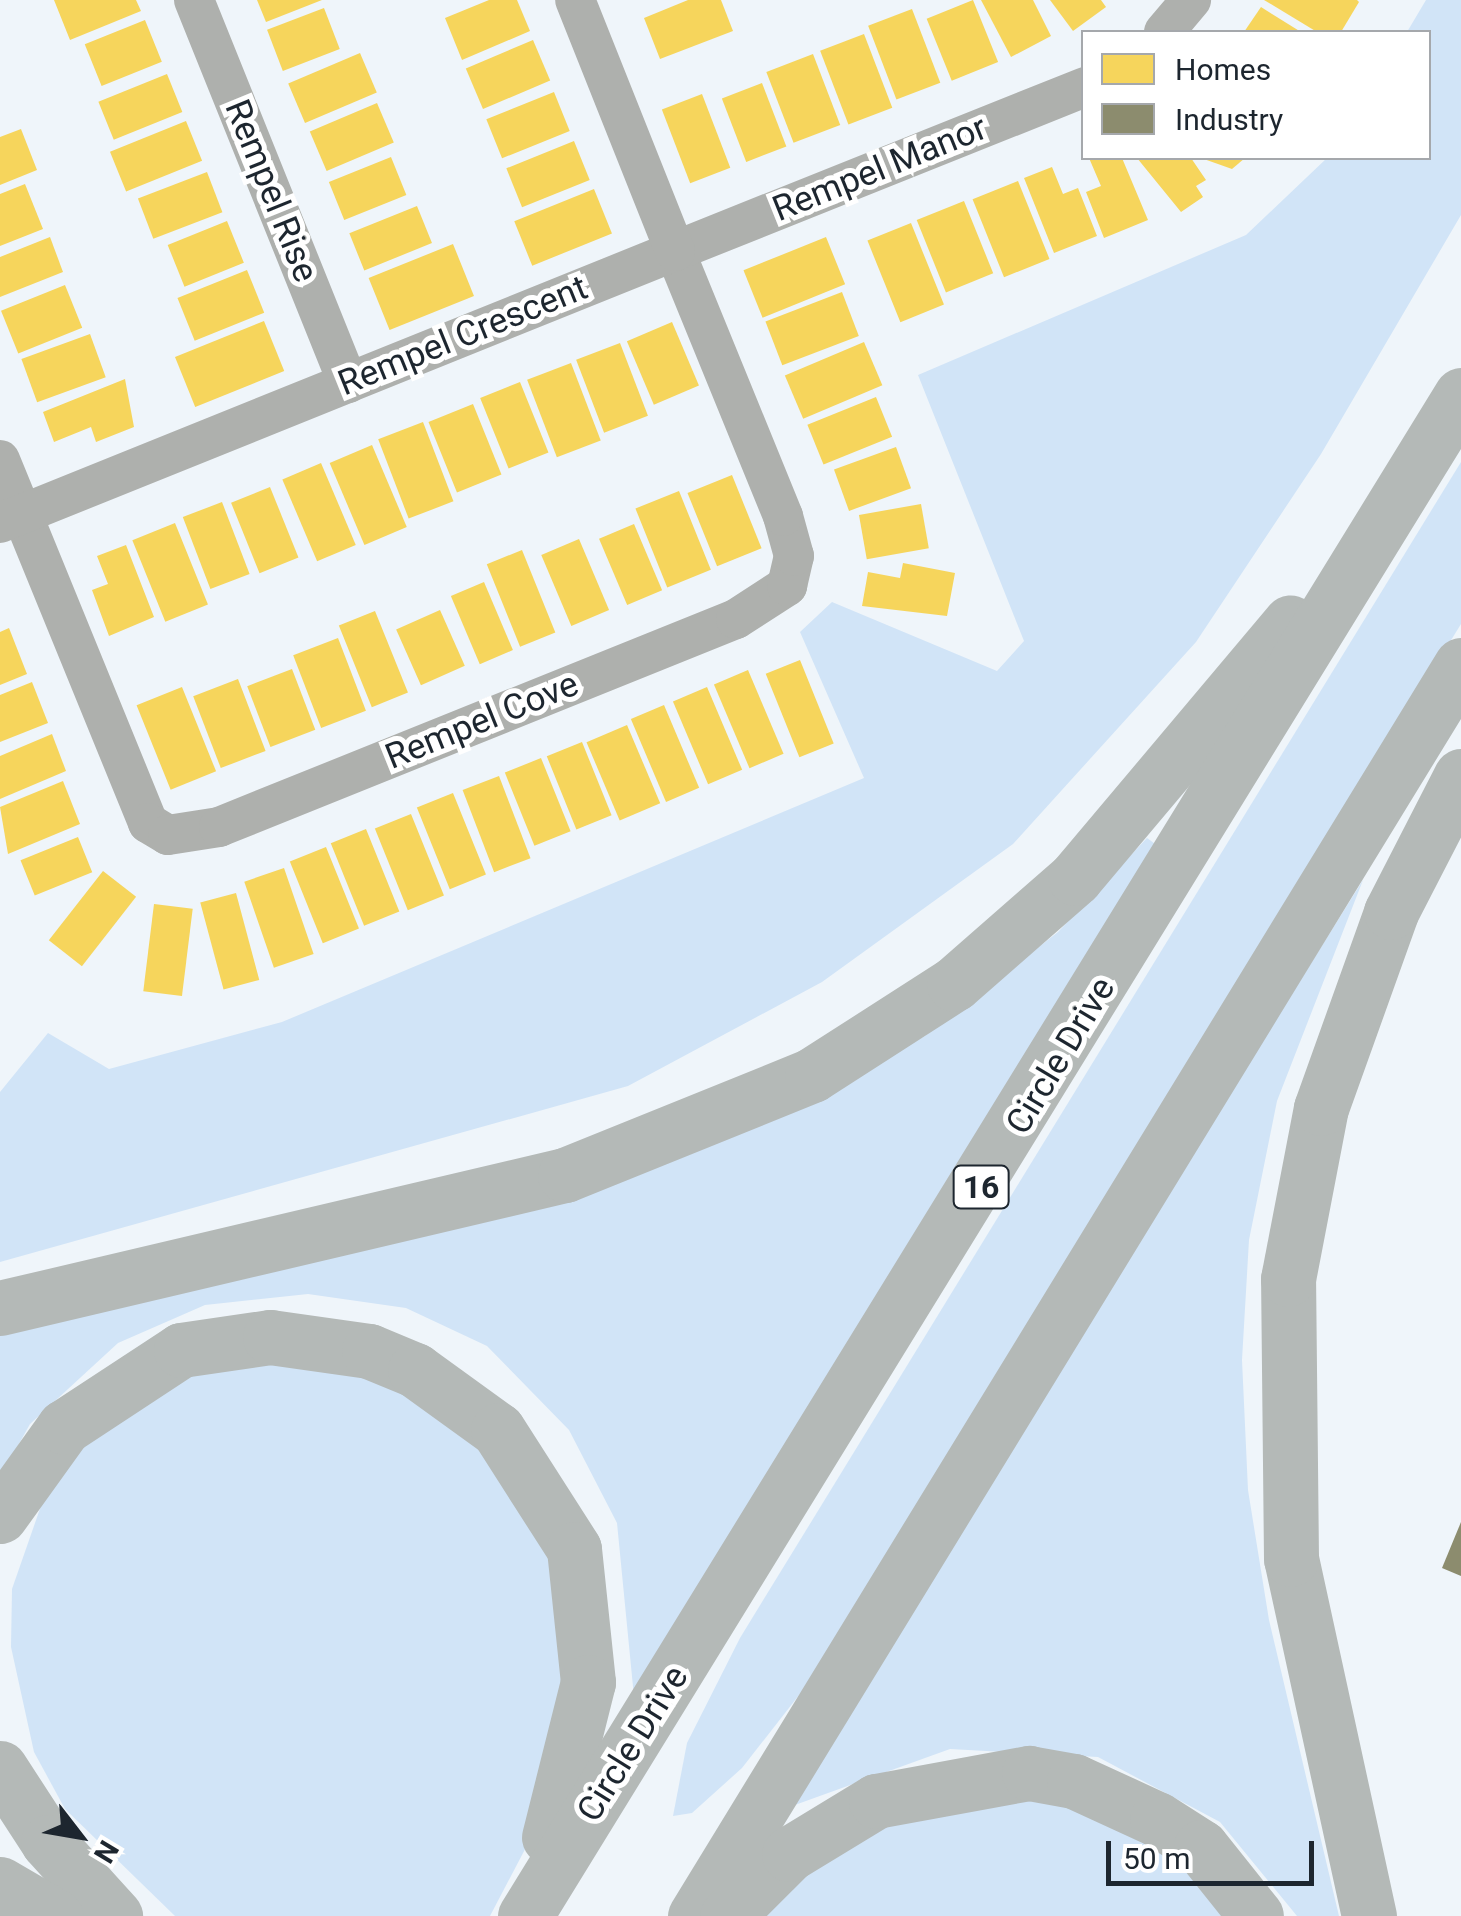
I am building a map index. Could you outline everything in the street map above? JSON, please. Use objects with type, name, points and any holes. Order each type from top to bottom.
[{"type":"highway","name":"Circle Drive","points":[[525,1916],[1461,395]]},
{"type":"highway","points":[[0,1308],[565,1175],[744,1109],[879,1038],[1075,878],[1427,453]]},
{"type":"highway","points":[[694,1916],[1461,665]]},
{"type":"highway","points":[[1369,1916],[1292,1558],[1288,1279],[1321,1108],[1392,912],[1461,776]]},
{"type":"highway","points":[[0,1516],[64,1427],[181,1350],[270,1337],[320,1341],[415,1370],[461,1398],[554,1506],[574,1548],[590,1640],[570,1780],[511,1916]]},
{"type":"highway","points":[[0,1768],[48,1842],[115,1916]]},
{"type":"highway","points":[[726,1916],[789,1854],[876,1801],[1029,1773],[1074,1781],[1157,1819],[1201,1847],[1256,1916]]},
{"type":"highway","points":[[0,1884],[55,1916]]},
{"type":"street","name":"Rempel Rise","points":[[194,0],[348,383]]},
{"type":"street","points":[[574,0],[675,250]]},
{"type":"street","points":[[1166,30],[1191,0]]},
{"type":"street","name":"Rempel Manor","points":[[675,250],[1081,88]]},
{"type":"street","name":"Rempel Crescent","points":[[11,518],[675,250]]},
{"type":"street","name":"Rempel Cove","points":[[0,460],[11,518],[148,823],[168,835],[219,827],[736,618],[787,586],[794,556],[783,516],[675,250]]},
{"type":"shaded area","points":[[1426,0],[1461,0],[1461,215],[1321,454],[1196,642],[1013,844],[822,982],[628,1086],[0,1262],[0,1092],[48,1033],[109,1069],[282,1022],[864,778],[800,632],[832,602],[997,671],[1024,641],[918,375],[1246,235],[1325,160],[1431,160],[1431,30],[1408,30]]},
{"type":"shaded area","points":[[1461,462],[1461,624],[810,1681],[742,1768],[692,1813],[673,1816],[687,1743],[740,1638]]},
{"type":"shaded area","points":[[1147,838],[1158,846],[635,1707],[617,1523],[569,1430],[487,1346],[406,1308],[308,1294],[205,1305],[118,1343],[30,1424],[0,1478],[0,1323],[811,1098],[925,1036],[1058,932]]},
{"type":"shaded area","points":[[1363,880],[1277,1101],[1249,1240],[1242,1360],[1248,1490],[1269,1620],[1339,1916],[1297,1916],[1220,1822],[1098,1757],[950,1749],[781,1810]]},
{"type":"shaded area","points":[[237,1349],[418,1375],[567,1548],[567,1769],[490,1916],[175,1916],[65,1809],[34,1752],[11,1647],[12,1589],[50,1480],[82,1438]]},
{"type":"shaded area","points":[[979,1787],[1134,1816],[1244,1916],[742,1916],[851,1826]]},
{"type":"building: Homes","points":[[54,0],[136,0],[141,11],[70,40]]},
{"type":"building: Homes","points":[[257,0],[322,0],[266,22]]},
{"type":"building: Homes","points":[[489,0],[517,0],[530,31],[462,60],[445,18]]},
{"type":"building: Homes","points":[[688,0],[721,0],[733,31],[660,59],[644,18]]},
{"type":"building: Homes","points":[[973,0],[998,62],[952,81],[927,19]]},
{"type":"building: Homes","points":[[981,0],[1033,0],[1051,36],[1011,57]]},
{"type":"building: Homes","points":[[1050,0],[1101,0],[1106,7],[1073,31]]},
{"type":"building: Homes","points":[[1264,0],[1359,2],[1342,30],[1314,30]]},
{"type":"building: Homes","points":[[1261,7],[1298,30],[1245,30]]},
{"type":"building: Homes","points":[[324,8],[340,49],[283,71],[267,30]]},
{"type":"building: Homes","points":[[912,9],[940,83],[896,100],[868,26]]},
{"type":"building: Homes","points":[[145,20],[162,62],[102,86],[85,44]]},
{"type":"building: Homes","points":[[864,34],[892,108],[848,125],[820,51]]},
{"type":"building: Homes","points":[[533,40],[550,81],[483,109],[466,69]]},
{"type":"building: Homes","points":[[360,53],[377,93],[305,123],[288,83]]},
{"type":"building: Homes","points":[[813,54],[840,125],[794,143],[766,72]]},
{"type":"building: Homes","points":[[167,74],[182,112],[114,140],[98,102]]},
{"type":"building: Homes","points":[[762,83],[786,146],[746,162],[722,98]]},
{"type":"building: Homes","points":[[554,92],[570,131],[502,158],[486,119]]},
{"type":"building: Homes","points":[[702,94],[730,168],[690,183],[662,109]]},
{"type":"building: Homes","points":[[377,103],[394,143],[327,171],[310,132]]},
{"type":"building: Homes","points":[[186,121],[202,161],[126,192],[110,152]]},
{"type":"building: Homes","points":[[21,129],[37,170],[0,185],[0,137]]},
{"type":"building: Homes","points":[[574,141],[590,180],[522,207],[506,168]]},
{"type":"building: Homes","points":[[391,157],[406,195],[344,220],[329,182]]},
{"type":"building: Homes","points":[[1090,160],[1123,160],[1148,220],[1104,238],[1086,192],[1101,186]]},
{"type":"building: Homes","points":[[1139,160],[1192,160],[1206,180],[1196,186],[1203,197],[1181,212]]},
{"type":"building: Homes","points":[[1207,160],[1243,160],[1232,169]]},
{"type":"building: Homes","points":[[1052,167],[1063,194],[1078,188],[1097,236],[1054,253],[1024,178]]},
{"type":"building: Homes","points":[[207,172],[222,212],[153,239],[138,199]]},
{"type":"building: Homes","points":[[1018,181],[1049,259],[1004,277],[973,199]]},
{"type":"building: Homes","points":[[25,184],[43,229],[0,246],[0,194]]},
{"type":"building: Homes","points":[[594,189],[612,234],[532,266],[514,221]]},
{"type":"building: Homes","points":[[964,201],[993,273],[946,292],[917,220]]},
{"type":"building: Homes","points":[[417,206],[432,243],[364,270],[349,233]]},
{"type":"building: Homes","points":[[227,221],[244,263],[185,287],[168,245]]},
{"type":"building: Homes","points":[[911,223],[944,305],[900,322],[867,241]]},
{"type":"building: Homes","points":[[50,237],[63,272],[0,297],[0,257]]},
{"type":"building: Homes","points":[[826,237],[845,284],[763,318],[743,270]]},
{"type":"building: Homes","points":[[453,244],[474,296],[390,330],[369,278]]},
{"type":"building: Homes","points":[[247,270],[264,313],[195,341],[177,298]]},
{"type":"building: Homes","points":[[65,285],[82,328],[18,353],[1,311]]},
{"type":"building: Homes","points":[[842,292],[859,336],[782,365],[765,321]]},
{"type":"building: Homes","points":[[264,321],[284,371],[195,407],[175,357]]},
{"type":"building: Homes","points":[[672,322],[699,386],[654,405],[627,341]]},
{"type":"building: Homes","points":[[90,334],[106,377],[37,402],[21,359]]},
{"type":"building: Homes","points":[[864,342],[882,385],[803,419],[785,376]]},
{"type":"building: Homes","points":[[620,343],[648,416],[604,433],[576,360]]},
{"type":"building: Homes","points":[[571,363],[601,440],[557,457],[527,380]]},
{"type":"building: Homes","points":[[125,379],[134,427],[96,442],[91,427],[54,442],[43,412]]},
{"type":"building: Homes","points":[[520,382],[548,452],[509,469],[480,398]]},
{"type":"building: Homes","points":[[876,397],[892,437],[823,465],[807,425]]},
{"type":"building: Homes","points":[[473,404],[501,474],[457,492],[428,422]]},
{"type":"building: Homes","points":[[423,422],[453,501],[409,519],[378,439]]},
{"type":"building: Homes","points":[[372,445],[407,527],[364,545],[330,463]]},
{"type":"building: Homes","points":[[896,447],[911,488],[849,511],[834,470]]},
{"type":"building: Homes","points":[[321,463],[356,545],[317,561],[282,479]]},
{"type":"building: Homes","points":[[732,475],[762,548],[717,566],[687,493]]},
{"type":"building: Homes","points":[[270,487],[298,557],[260,573],[231,503]]},
{"type":"building: Homes","points":[[679,491],[711,570],[667,587],[635,509]]},
{"type":"building: Homes","points":[[222,502],[250,574],[210,589],[183,517]]},
{"type":"building: Homes","points":[[921,504],[929,548],[867,559],[859,515]]},
{"type":"building: Homes","points":[[175,523],[208,605],[165,622],[132,540]]},
{"type":"building: Homes","points":[[634,524],[662,590],[627,605],[599,539]]},
{"type":"building: Homes","points":[[579,539],[609,610],[571,626],[541,555]]},
{"type":"building: Homes","points":[[126,545],[154,617],[109,636],[92,590],[108,584],[97,556]]},
{"type":"building: Homes","points":[[522,550],[555,633],[520,647],[487,564]]},
{"type":"building: Homes","points":[[903,563],[955,573],[947,616],[862,606],[868,572],[900,578]]},
{"type":"building: Homes","points":[[484,582],[513,650],[480,664],[451,596]]},
{"type":"building: Homes","points":[[440,610],[465,666],[421,685],[396,630]]},
{"type":"building: Homes","points":[[375,611],[408,693],[372,707],[339,626]]},
{"type":"building: Homes","points":[[9,628],[27,674],[0,685],[0,632]]},
{"type":"building: Homes","points":[[338,638],[366,711],[321,728],[293,655]]},
{"type":"building: Homes","points":[[800,660],[834,743],[799,757],[766,674]]},
{"type":"building: Homes","points":[[292,669],[315,730],[270,747],[247,686]]},
{"type":"building: Homes","points":[[748,670],[784,754],[749,768],[714,684]]},
{"type":"building: Homes","points":[[238,679],[266,751],[221,768],[193,696]]},
{"type":"building: Homes","points":[[32,682],[48,723],[0,742],[0,695]]},
{"type":"building: Homes","points":[[182,687],[216,771],[171,790],[137,705]]},
{"type":"building: Homes","points":[[707,687],[742,770],[708,784],[673,701]]},
{"type":"building: Homes","points":[[664,705],[699,788],[666,802],[631,719]]},
{"type":"building: Homes","points":[[627,725],[660,803],[620,820],[586,742]]},
{"type":"building: Homes","points":[[52,734],[66,771],[0,799],[0,756]]},
{"type":"building: Homes","points":[[582,742],[612,815],[576,829],[547,756]]},
{"type":"building: Homes","points":[[541,758],[571,831],[534,846],[505,773]]},
{"type":"building: Homes","points":[[499,776],[531,858],[494,872],[463,790]]},
{"type":"building: Homes","points":[[63,781],[80,824],[8,854],[0,807]]},
{"type":"building: Homes","points":[[453,793],[486,875],[450,889],[417,808]]},
{"type":"building: Homes","points":[[411,814],[444,896],[408,910],[375,829]]},
{"type":"building: Homes","points":[[366,829],[399,912],[364,926],[331,843]]},
{"type":"building: Homes","points":[[78,837],[92,872],[35,895],[21,860]]},
{"type":"building: Homes","points":[[326,847],[359,929],[323,943],[290,862]]},
{"type":"building: Homes","points":[[284,868],[314,954],[274,968],[244,882]]},
{"type":"building: Homes","points":[[103,871],[136,897],[82,966],[49,940]]},
{"type":"building: Homes","points":[[236,893],[259,980],[224,990],[200,903]]},
{"type":"building: Homes","points":[[154,904],[193,909],[182,996],[143,991]]},
{"type":"building: Industry","points":[[1461,1522],[1461,1576],[1442,1568]]}]
